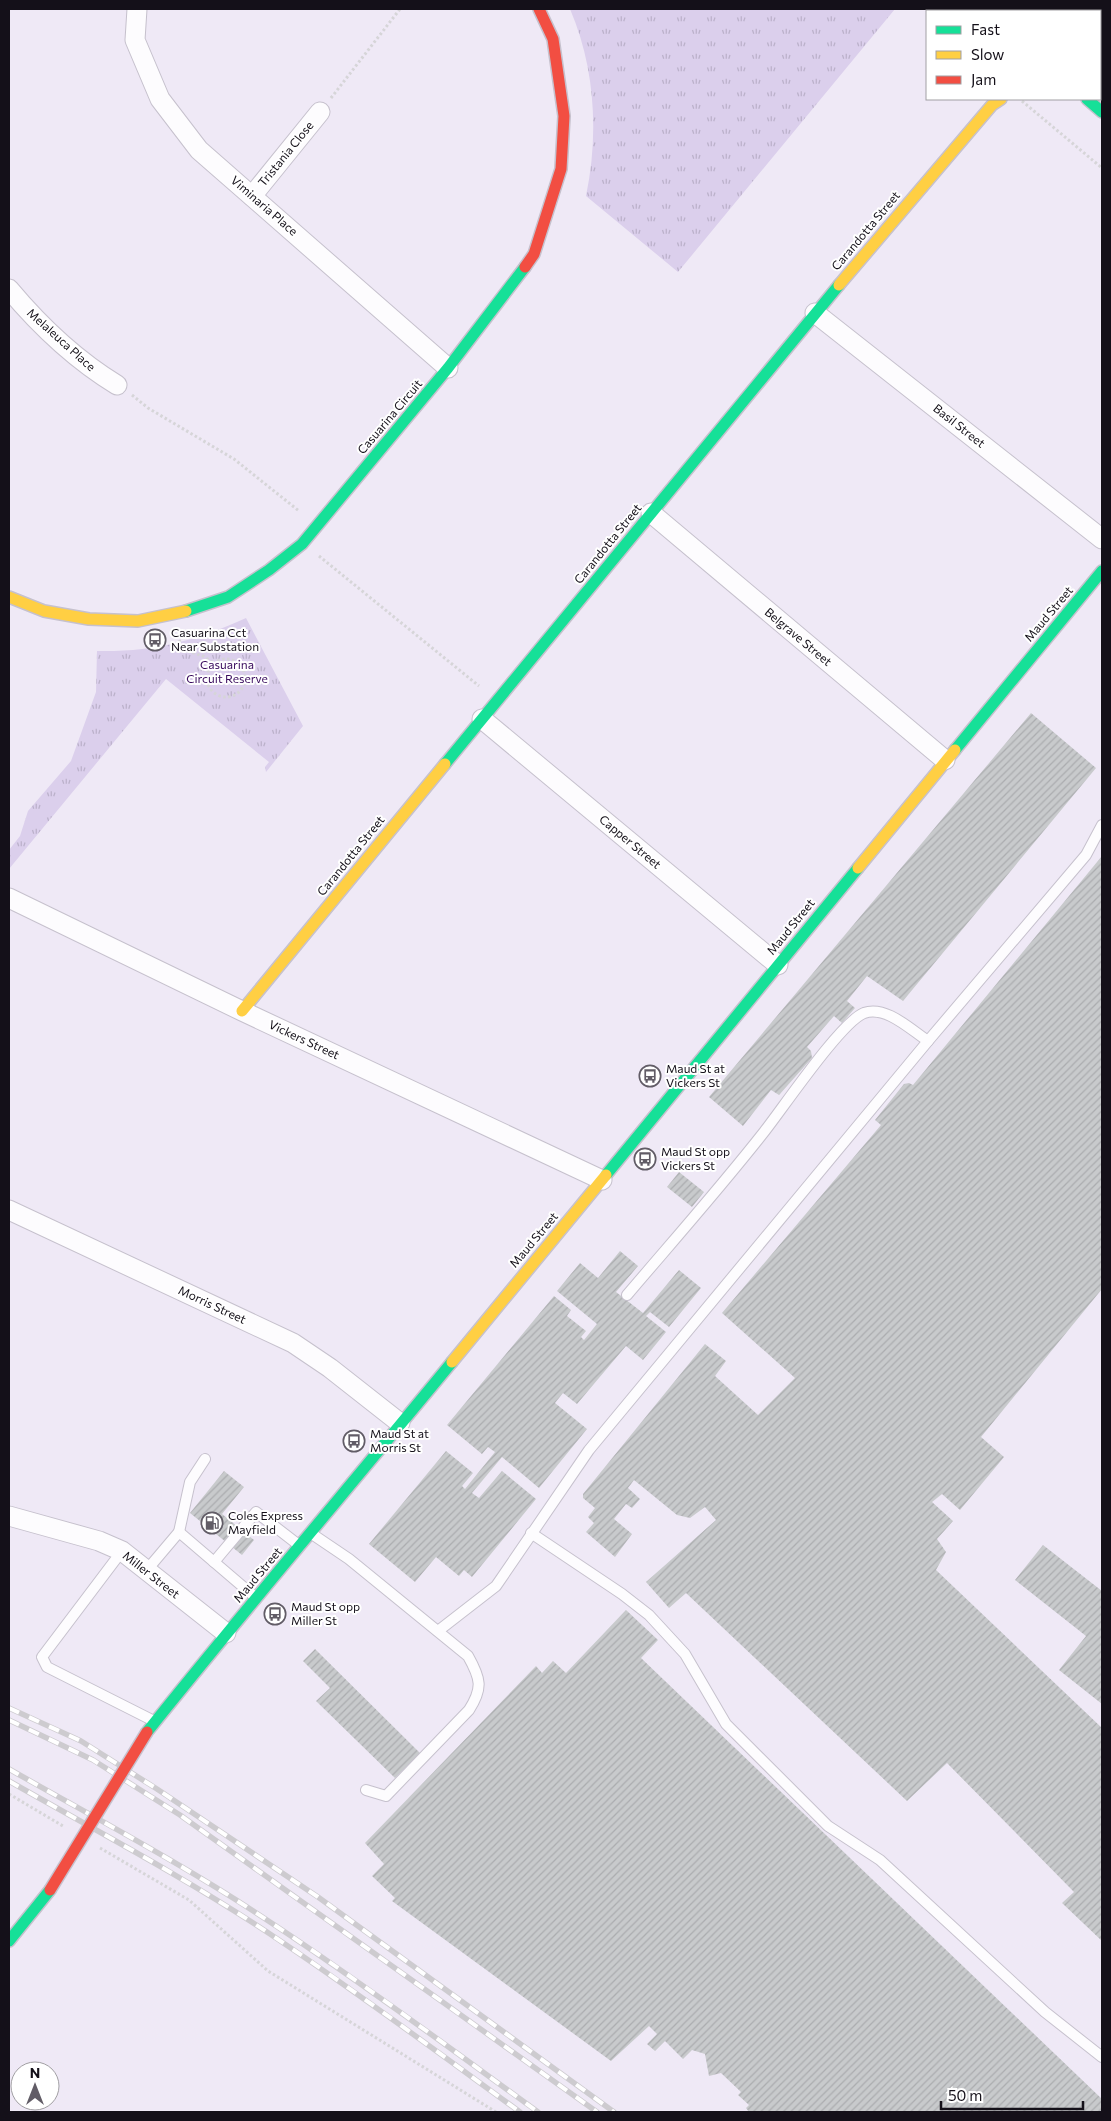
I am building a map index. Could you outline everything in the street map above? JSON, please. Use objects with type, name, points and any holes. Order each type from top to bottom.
[{"type":"street","name":"Viminaria Place","points":[[137,9],[135,40],[160,98],[199,150],[448,368]]},
{"type":"street","name":"Casuarina Circuit","points":[[9,597],[44,611],[90,619],[138,621],[187,611],[228,597],[269,570],[302,544],[448,368],[490,315],[534,254],[561,169],[564,116],[553,39],[539,9]]},
{"type":"street","name":"Carandotta Street","points":[[242,1011],[815,313],[992,104],[999,100]]},
{"type":"street","points":[[1087,100],[1102,112]]},
{"type":"street","name":"Tristania Close","points":[[252,196],[320,112]]},
{"type":"street","name":"Melaleuca Place","points":[[9,289],[34,320],[94,371],[118,385]]},
{"type":"street","name":"Basil Street","points":[[815,313],[1102,540]]},
{"type":"street","name":"Belgrave Street","points":[[651,513],[945,760]]},
{"type":"street","name":"Maud Street","points":[[9,1941],[50,1890],[147,1732],[226,1633],[311,1534],[400,1423],[1102,571]]},
{"type":"street","name":"Capper Street","points":[[482,719],[778,965]]},
{"type":"street","name":"Vickers Street","points":[[9,898],[242,1011],[602,1180]]},
{"type":"street","name":"Morris Street","points":[[9,1210],[293,1343],[330,1368],[400,1423]]},
{"type":"street","name":"Miller Street","points":[[9,1516],[99,1541],[122,1551],[226,1633]]},
{"type":"lane","points":[[438,1631],[496,1586],[531,1532],[589,1450],[928,1041],[1086,855],[1102,825]]},
{"type":"lane","points":[[627,1295],[763,1133],[843,1029],[864,1013],[879,1012],[893,1017],[928,1041]]},
{"type":"lane","points":[[146,1571],[179,1532],[190,1482],[205,1459]]},
{"type":"lane","points":[[214,1562],[256,1512],[300,1546]]},
{"type":"lane","points":[[179,1532],[256,1598]]},
{"type":"lane","points":[[531,1532],[622,1594],[648,1615],[684,1654],[726,1724],[828,1826],[880,1860],[1045,2012],[1102,2057]]},
{"type":"lane","points":[[311,1534],[349,1559],[468,1656],[475,1668],[480,1686],[478,1696],[469,1710],[386,1796],[366,1790]]},
{"type":"lane","points":[[122,1551],[42,1657],[46,1666],[156,1722]]},
{"type":"path","points":[[320,112],[400,9]]},
{"type":"path","points":[[1020,100],[1102,168]]},
{"type":"path","points":[[118,385],[148,408],[234,459],[317,525]]},
{"type":"path","points":[[302,544],[497,701]]},
{"type":"path","points":[[179,640],[184,650],[203,656],[215,664]]},
{"type":"path","points":[[226,659],[233,661],[242,668],[245,681],[239,692],[228,697],[212,691],[208,674],[215,664],[226,659]]},
{"type":"path","points":[[9,1794],[69,1830]]},
{"type":"path","points":[[94,1845],[189,1900],[268,1971],[496,2112]]},
{"type":"green space","points":[[570,9],[895,9],[678,272],[586,196],[592,149],[592,101],[585,54]]},
{"type":"green space","name":"Casuarina Circuit Reserve","points":[[246,618],[303,726],[266,772],[265,767],[269,762],[166,679],[9,869],[9,850],[20,836],[28,811],[71,761],[96,692],[97,651],[138,650],[174,644],[209,633]]},
{"type":"building","points":[[1031,713],[1096,768],[903,1001],[867,976],[847,1001],[855,1008],[842,1023],[834,1016],[807,1047],[811,1051],[812,1058],[779,1095],[771,1090],[743,1126],[709,1097]]},
{"type":"building","points":[[1102,856],[1102,1289],[981,1437],[1004,1457],[960,1510],[942,1494],[932,1502],[953,1521],[937,1539],[946,1552],[936,1570],[1102,1728],[1102,1941],[1062,1903],[1074,1892],[947,1763],[907,1801],[686,1593],[669,1608],[646,1582],[716,1520],[705,1507],[690,1518],[677,1515],[634,1480],[628,1488],[640,1499],[632,1508],[626,1504],[614,1519],[632,1534],[615,1557],[586,1532],[594,1523],[588,1517],[595,1508],[583,1498],[583,1494],[705,1344],[726,1361],[715,1376],[758,1415],[795,1378],[722,1313],[881,1125],[875,1120],[904,1084],[909,1083],[913,1085]]},
{"type":"building","points":[[679,1172],[704,1192],[692,1207],[667,1187]]},
{"type":"building","points":[[620,1251],[638,1266],[616,1292],[643,1313],[679,1270],[701,1288],[669,1327],[650,1312],[646,1316],[666,1332],[643,1360],[626,1346],[577,1404],[563,1393],[555,1403],[587,1429],[539,1488],[502,1457],[472,1493],[479,1498],[502,1471],[536,1499],[472,1577],[464,1570],[459,1576],[436,1557],[415,1582],[369,1544],[446,1451],[473,1473],[462,1486],[465,1489],[495,1452],[488,1447],[482,1454],[447,1425],[554,1296],[571,1310],[567,1316],[586,1331],[581,1337],[584,1340],[597,1324],[557,1291],[580,1263],[598,1278]]},
{"type":"building","points":[[224,1471],[244,1487],[222,1514],[254,1540],[242,1555],[190,1513]]},
{"type":"building","points":[[1043,1545],[1102,1591],[1102,1704],[1059,1670],[1086,1636],[1015,1580]]},
{"type":"building","points":[[626,1610],[658,1640],[641,1658],[1102,2099],[1102,2112],[749,2112],[746,2108],[749,2105],[738,2095],[741,2092],[721,2073],[709,2076],[705,2054],[692,2050],[683,2059],[665,2041],[655,2051],[647,2044],[657,2034],[649,2026],[611,2061],[392,1901],[395,1898],[372,1876],[384,1864],[365,1843],[536,1666],[542,1673],[553,1661],[566,1673]]},
{"type":"building","points":[[315,1649],[420,1753],[395,1778],[316,1701],[330,1688],[303,1661]]},
{"type":"railway","points":[[9,1708],[81,1741],[157,1789],[318,1897],[614,2112]]},
{"type":"railway","points":[[9,1720],[93,1760],[180,1815],[597,2112]]},
{"type":"railway","points":[[9,1769],[142,1844],[241,1903],[374,1993],[538,2112]]},
{"type":"railway","points":[[9,1781],[172,1873],[267,1932],[363,1998],[520,2112]]},
{"type":"traffic: fast","points":[[1088,100],[1102,112]]},
{"type":"traffic: fast","points":[[186,611],[228,597],[269,570],[302,544],[448,368],[525,267]]},
{"type":"traffic: fast","points":[[445,764],[839,285]]},
{"type":"traffic: fast","points":[[955,750],[1102,571]]},
{"type":"traffic: fast","points":[[606,1175],[858,868]]},
{"type":"traffic: fast","points":[[147,1732],[452,1362]]},
{"type":"traffic: fast","points":[[9,1941],[50,1890]]},
{"type":"traffic: slow","points":[[839,285],[992,105],[1000,100]]},
{"type":"traffic: slow","points":[[9,597],[44,611],[89,619],[138,621],[186,611]]},
{"type":"traffic: slow","points":[[858,868],[955,750]]},
{"type":"traffic: slow","points":[[242,1011],[445,764]]},
{"type":"traffic: slow","points":[[452,1362],[606,1175]]},
{"type":"traffic: jam","points":[[525,267],[534,254],[561,169],[564,116],[553,39],[539,9]]},
{"type":"traffic: jam","points":[[50,1890],[147,1732]]},
{"type":"place","name":"Casuarina Cct Near Substation","points":[[155,640]]},
{"type":"place","name":"Maud St at Vickers St","points":[[650,1076]]},
{"type":"place","name":"Maud St opp Vickers St","points":[[645,1159]]},
{"type":"place","name":"Maud St at Morris St","points":[[354,1441]]},
{"type":"place","name":"Coles Express Mayfield","points":[[212,1523]]},
{"type":"place","name":"Maud St opp Miller St","points":[[275,1614]]}]
